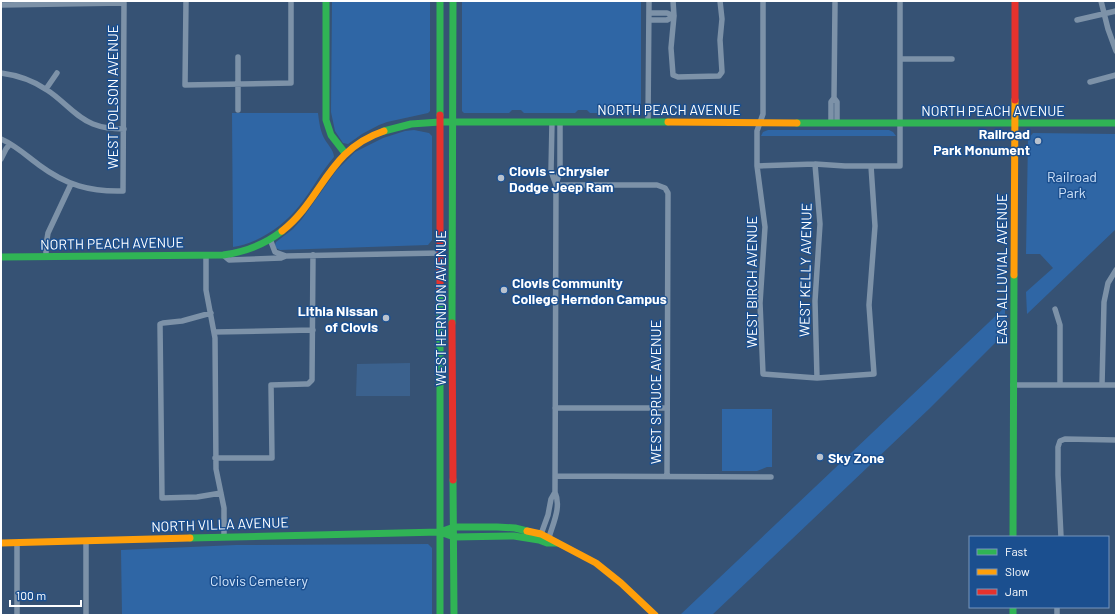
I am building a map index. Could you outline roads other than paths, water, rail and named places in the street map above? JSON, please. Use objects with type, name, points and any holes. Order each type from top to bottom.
[{"type":"main road","points":[[326,1],[326,120],[331,135],[346,154]]},
{"type":"main road","name":"WEST HERNDON AVENUE","points":[[440,1],[440,615]]},
{"type":"main road","name":"WEST HERNDON AVENUE","points":[[453,1],[452,361],[454,615]]},
{"type":"main road","name":"EAST ALLUVIAL AVENUE","points":[[1013,536],[1016,1]]},
{"type":"main road","name":"NORTH PEACH AVENUE","points":[[1,257],[223,255],[240,253],[255,248],[284,230],[297,218],[330,169],[363,140],[383,131],[411,124],[440,122],[1116,123]]},
{"type":"main road","points":[[440,253],[445,254],[447,258],[447,325],[452,361]]},
{"type":"main road","name":"NORTH VILLA AVENUE","points":[[1,543],[86,542],[224,536],[440,532],[454,527],[514,528],[557,543],[596,563],[621,583],[655,615]]},
{"type":"main road","name":"NORTH VILLA AVENUE","points":[[440,532],[454,537],[540,537]]},
{"type":"street","points":[[186,1],[186,85],[291,83],[291,1]]},
{"type":"street","points":[[648,122],[649,1]]},
{"type":"street","points":[[673,1],[674,16],[671,48],[673,75],[678,77],[719,76],[722,72],[720,40],[722,19],[720,1]]},
{"type":"street","name":"WEST BIRCH AVENUE","points":[[764,1],[763,114],[757,131],[756,166],[765,227],[760,303],[763,374],[817,378]]},
{"type":"street","points":[[756,166],[815,164],[900,166],[900,1]]},
{"type":"street","points":[[1101,1],[1103,14],[1116,51]]},
{"type":"street","points":[[1,5],[84,2]]},
{"type":"street","name":"WEST POLSON AVENUE","points":[[71,184],[93,190],[123,191],[124,3],[84,2]]},
{"type":"street","points":[[834,122],[831,102],[834,98],[835,3]]},
{"type":"street","points":[[1077,20],[1116,11]]},
{"type":"street","points":[[649,16],[667,20],[674,16]]},
{"type":"street","points":[[238,57],[238,110]]},
{"type":"street","points":[[900,59],[952,59]]},
{"type":"street","points":[[1,73],[14,74],[46,89],[85,120],[101,127],[124,129]]},
{"type":"street","points":[[46,89],[57,73]]},
{"type":"street","points":[[1090,82],[1116,75]]},
{"type":"street","points":[[552,122],[551,171],[556,185]]},
{"type":"street","points":[[548,540],[558,508],[558,500],[555,492],[556,185],[560,170],[560,122]]},
{"type":"street","points":[[1,139],[50,173],[71,184],[48,233],[46,257]]},
{"type":"street","points":[[1,159],[10,144]]},
{"type":"street","name":"WEST KELLY AVENUE","points":[[815,164],[820,224],[814,301],[817,378]]},
{"type":"street","points":[[817,378],[874,374],[869,305],[875,226],[871,166]]},
{"type":"street","name":"WEST SPRUCE AVENUE","points":[[556,185],[657,185],[665,188],[668,195],[666,408],[667,476]]},
{"type":"street","points":[[270,239],[275,252],[286,256]]},
{"type":"street","name":"NORTH PEACH AVENUE","points":[[223,255],[229,260],[313,255],[440,253]]},
{"type":"street","points":[[206,255],[206,290],[214,332],[215,458],[224,514],[224,536]]},
{"type":"street","points":[[215,458],[272,458],[272,385],[305,384],[311,382],[313,378],[313,255]]},
{"type":"street","points":[[1102,385],[1103,312],[1105,292],[1108,283],[1116,270]]},
{"type":"street","points":[[1055,309],[1060,325],[1060,385]]},
{"type":"street","points":[[211,313],[182,321],[160,324],[162,498],[198,497],[221,493]]},
{"type":"street","points":[[214,332],[313,330]]},
{"type":"street","points":[[1013,385],[1116,385]]},
{"type":"street","points":[[555,408],[666,408]]},
{"type":"street","points":[[1061,536],[1058,475],[1058,447],[1060,441],[1065,439],[1116,440]]},
{"type":"street","points":[[555,476],[772,477]]},
{"type":"street","points":[[540,537],[548,515],[551,499],[555,492]]},
{"type":"street","points":[[86,542],[86,615]]},
{"type":"street","points":[[16,543],[17,615]]},
{"type":"place","name":"Railroad Park Monument","points":[[1038,141]]},
{"type":"place","name":"Clovis - Chrysler Dodge Jeep Ram","points":[[501,178]]},
{"type":"place","name":"Clovis Community College Herndon Campus","points":[[504,290]]},
{"type":"place","name":"Lithia Nissan of Clovis","points":[[386,318]]},
{"type":"place","name":"Sky Zone","points":[[820,457]]},
{"type":"park label","name":"Railroad Park","points":[[1072,184]]},
{"type":"park label","name":"Clovis Cemetery","points":[[259,580]]}]
